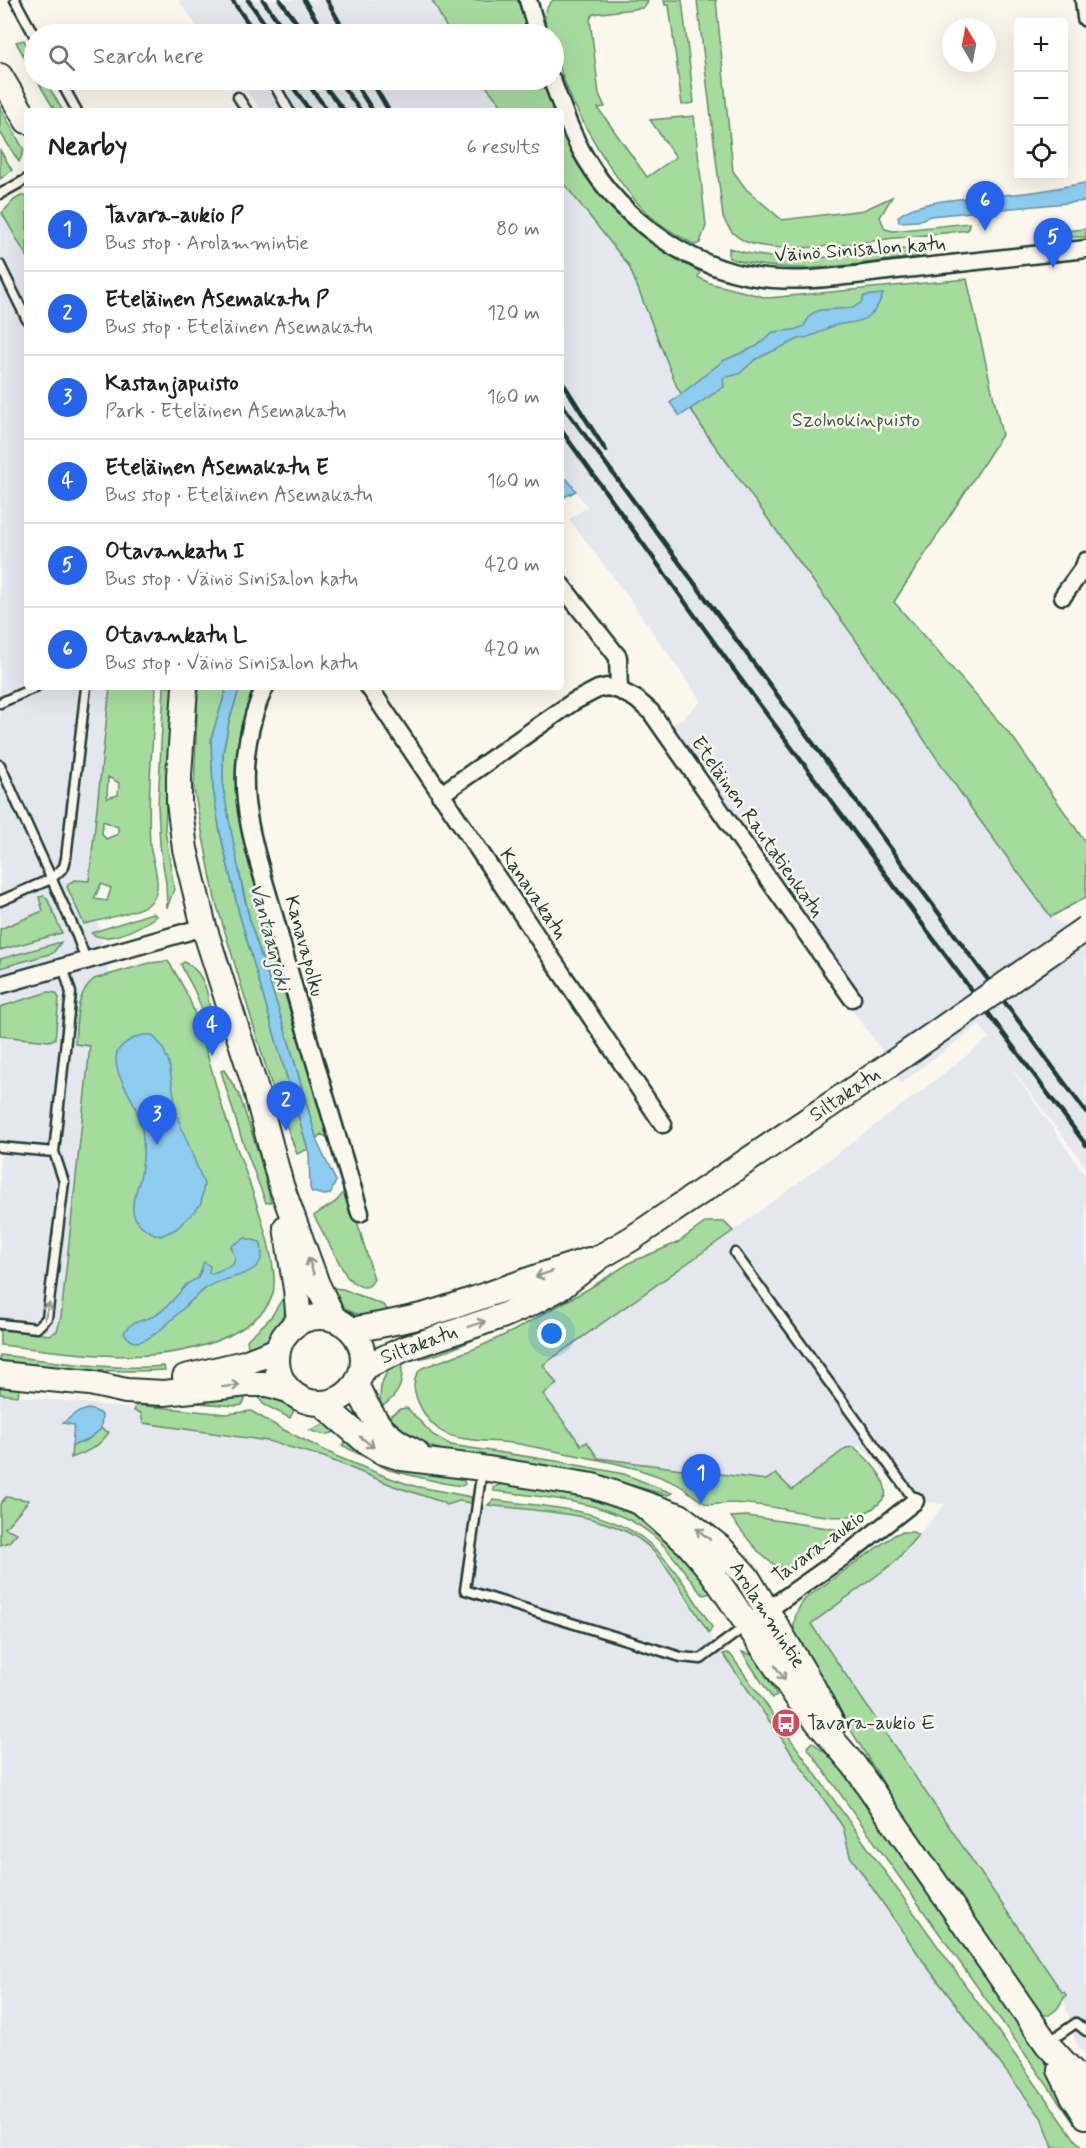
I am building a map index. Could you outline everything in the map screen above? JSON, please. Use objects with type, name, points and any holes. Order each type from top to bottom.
[{"type":"street","points":[[528,0],[535,24]]},
{"type":"street","points":[[1084,0],[1086,18]]},
{"type":"street","points":[[0,76],[24,116]]},
{"type":"street","name":"Väinö Sinisalon katu","points":[[556,90],[563,108]]},
{"type":"street","name":"Väinö Sinisalon katu","points":[[564,112],[587,160],[637,219],[674,246],[707,264],[736,273],[771,279],[826,278],[1086,249]]},
{"type":"street","points":[[1063,596],[1086,561]]},
{"type":"street","points":[[440,795],[573,702],[598,689],[607,687],[619,690],[618,657],[564,589]]},
{"type":"street","points":[[0,1374],[90,1383],[126,1391],[164,1393],[268,1384],[288,1390],[309,1403],[322,1404],[347,1395],[360,1376],[363,1353],[359,1341],[343,1325],[317,1284],[281,1185],[254,1083],[204,927],[180,819],[179,775],[185,690]]},
{"type":"street","name":"Kanavapolku","points":[[264,690],[248,739],[245,774],[246,803],[303,1022],[360,1213]]},
{"type":"street","name":"Kanavakatu","points":[[371,690],[663,1124]]},
{"type":"street","name":"Eteläinen Rautatienkatu","points":[[619,690],[636,699],[651,712],[852,998]]},
{"type":"street","points":[[0,985],[204,927]]},
{"type":"street","name":"Siltakatu","points":[[360,1376],[412,1346],[502,1316],[560,1288],[600,1257],[631,1239],[891,1064],[1086,928]]},
{"type":"street","points":[[281,1185],[299,1322]]},
{"type":"street","name":"Siltakatu","points":[[343,1325],[396,1322],[431,1313],[551,1271],[600,1257]]},
{"type":"street","points":[[288,1390],[278,1371],[278,1350],[290,1329],[299,1322],[322,1317],[343,1325]]},
{"type":"street","points":[[90,1383],[190,1377],[244,1363],[278,1350]]},
{"type":"street","name":"Arolammintie","points":[[360,1376],[373,1418],[386,1434],[400,1445],[434,1461]]},
{"type":"street","name":"Arolammintie","points":[[322,1404],[374,1448],[402,1458],[482,1467],[593,1486],[680,1516],[721,1548],[747,1577],[814,1689],[854,1765]]},
{"type":"street","name":"Tavara-aukio","points":[[747,1624],[850,1552],[915,1501]]},
{"type":"street","name":"Arolammintie","points":[[641,1503],[688,1544],[711,1572],[798,1699],[854,1765],[1047,2044],[1073,2096],[1086,2116]]},
{"type":"street","name":"Arolammintie","points":[[1047,2044],[1086,2086]]},
{"type":"lane","points":[[15,0],[28,24]]},
{"type":"lane","points":[[65,90],[75,108]]},
{"type":"lane","points":[[277,90],[287,108]]},
{"type":"lane","points":[[238,97],[245,108]]},
{"type":"lane","points":[[0,194],[24,181]]},
{"type":"lane","points":[[0,265],[24,314]]},
{"type":"lane","points":[[0,703],[29,690]]},
{"type":"lane","points":[[0,901],[51,879],[64,867],[86,690]]},
{"type":"lane","points":[[0,765],[86,960]]},
{"type":"lane","points":[[0,1324],[37,1328],[47,1318],[64,1182],[54,1152],[71,993],[63,966]]},
{"type":"lane","points":[[0,1147],[54,1152]]},
{"type":"lane","points":[[735,1253],[915,1501]]},
{"type":"lane","points":[[482,1467],[465,1590],[681,1658],[701,1659],[747,1624]]},
{"type":"lane","points":[[1047,2044],[1076,2023],[1086,2031]]},
{"type":"shaded area","points":[[178,0],[432,0],[445,24],[196,24]]},
{"type":"shaded area","points":[[246,90],[489,90],[504,108],[260,108]]},
{"type":"shaded area","points":[[564,184],[629,266],[677,387],[705,432],[853,636],[973,811],[1051,917],[1086,938],[1086,1167],[1006,1061],[1086,1176],[1086,2056],[1077,2046],[1062,1993],[811,1623],[895,1562],[945,1504],[915,1501],[860,1445],[792,1490],[598,1458],[587,1442],[581,1446],[542,1394],[556,1384],[543,1365],[701,1255],[989,1038],[979,1025],[901,1083],[880,1048],[657,739],[667,727],[682,719],[701,701],[626,594],[569,519],[587,507],[564,474]]},
{"type":"shaded area","points":[[0,210],[24,252],[24,690],[110,690],[89,882],[109,974],[94,979],[87,985],[75,1044],[90,1045],[61,1317],[57,1331],[50,1335],[0,1329]]},
{"type":"shaded area","points":[[0,1394],[120,1407],[141,1413],[143,1423],[268,1441],[324,1457],[447,1505],[459,1501],[579,1517],[618,1527],[637,1539],[652,1550],[729,1664],[1072,2148],[0,2148]]},
{"type":"green space","points":[[432,0],[518,0],[525,24],[445,24]]},
{"type":"green space","points":[[553,0],[648,0],[642,8],[593,14],[590,19],[599,94],[605,107],[598,108],[647,177],[676,157],[650,120],[694,116],[706,226],[700,243],[695,245],[669,230],[645,211],[616,176],[601,153],[586,128],[564,80],[564,24],[546,24],[545,16]]},
{"type":"green space","points":[[664,0],[682,0],[694,103],[682,105],[669,5],[665,5]]},
{"type":"green space","points":[[697,0],[716,0],[733,171],[746,189],[782,220],[864,210],[892,197],[880,217],[885,229],[893,231],[969,223],[968,230],[797,248],[759,245],[737,237],[723,217]]},
{"type":"green space","points":[[24,40],[24,57],[16,42]]},
{"type":"green space","points":[[43,90],[51,90],[61,108],[53,108]]},
{"type":"green space","points":[[489,90],[547,90],[554,108],[504,108]]},
{"type":"green space","points":[[0,107],[24,150],[19,162],[0,132]]},
{"type":"green space","name":"Szolnokinpuisto","points":[[564,129],[638,230],[665,253],[700,272],[698,277],[709,283],[768,298],[967,279],[1002,435],[894,602],[1014,739],[1086,843],[1086,897],[1051,917],[973,811],[853,636],[705,432],[677,387],[629,266],[564,184]]},
{"type":"green space","points":[[0,150],[12,170],[0,179]]},
{"type":"green space","points":[[24,196],[24,252],[2,213],[14,200]]},
{"type":"green space","points":[[1086,229],[1086,237],[1051,237],[1051,232]]},
{"type":"green space","points":[[926,247],[926,252],[922,256],[825,267],[776,267],[729,258],[729,248],[777,258],[802,258]]},
{"type":"green space","points":[[110,690],[156,690],[149,805],[150,845],[157,890],[150,903],[145,906],[84,924],[67,887],[75,880],[89,881]],"holes":[[[108,777],[119,783],[118,795],[107,798]],[[103,821],[118,827],[118,834],[106,839],[102,834]],[[101,884],[111,888],[107,901],[94,899]]]},
{"type":"green space","points":[[164,690],[172,690],[165,829],[174,889],[167,908],[158,804]]},
{"type":"green space","points":[[198,690],[226,690],[211,739],[213,788],[220,832],[239,913],[308,1149],[297,1154],[273,1090],[215,899],[194,790]]},
{"type":"green space","points":[[239,690],[253,690],[238,746],[239,806],[269,939],[330,1139],[321,1134],[317,1140],[288,1039],[251,925],[228,822],[223,788],[223,753],[229,721]]},
{"type":"green space","points":[[39,897],[47,898],[62,933],[0,950],[0,929],[43,911]]},
{"type":"green space","points":[[152,913],[157,916],[143,925],[115,936],[98,936],[91,933]]},
{"type":"green space","points":[[61,942],[53,953],[0,968],[0,959]]},
{"type":"green space","points":[[168,961],[195,1013],[220,1101],[260,1214],[272,1259],[274,1278],[271,1299],[261,1314],[241,1329],[214,1342],[185,1350],[154,1355],[123,1356],[0,1345],[0,1329],[50,1335],[57,1331],[61,1317],[90,1046],[75,1044],[78,1009],[83,992],[94,979],[149,963]]},
{"type":"green space","points":[[184,962],[193,968],[204,983],[213,1034],[182,967],[181,964]]},
{"type":"green space","points":[[48,992],[56,993],[59,998],[55,1039],[49,1041],[0,1036],[0,1007]]},
{"type":"green space","points":[[224,1070],[239,1094],[260,1158],[271,1202],[266,1203],[241,1137],[221,1071]]},
{"type":"green space","points":[[345,1189],[353,1207],[374,1279],[365,1287],[361,1287],[347,1277],[314,1216],[335,1202]]},
{"type":"green space","points":[[706,1222],[724,1222],[733,1231],[543,1365],[557,1384],[543,1394],[581,1445],[587,1442],[598,1458],[766,1480],[776,1474],[792,1490],[846,1448],[854,1447],[876,1469],[884,1483],[885,1496],[874,1508],[860,1514],[843,1517],[807,1514],[747,1504],[707,1504],[677,1484],[637,1469],[519,1444],[456,1437],[439,1430],[427,1417],[417,1400],[414,1383],[422,1368],[479,1347],[513,1331],[631,1262],[677,1243]]},
{"type":"green space","points":[[327,1289],[343,1289],[383,1305],[390,1316],[354,1313],[340,1304]]},
{"type":"green space","points":[[286,1295],[285,1312],[276,1329],[249,1354],[247,1340],[266,1322]]},
{"type":"green space","points":[[493,1331],[441,1353],[413,1358]]},
{"type":"green space","points":[[0,1355],[102,1366],[164,1366],[165,1370],[103,1371],[41,1367],[0,1363]]},
{"type":"green space","points":[[401,1359],[400,1387],[393,1397],[381,1407],[380,1392],[383,1380],[390,1369]]},
{"type":"green space","points":[[0,1384],[13,1385],[19,1389],[18,1396],[0,1394]]},
{"type":"green space","points":[[243,1391],[245,1400],[242,1405],[237,1406],[157,1400]]},
{"type":"green space","points":[[255,1391],[274,1397],[294,1410],[290,1418],[263,1404]]},
{"type":"green space","points":[[136,1405],[226,1414],[251,1411],[338,1457],[414,1486],[471,1497],[472,1503],[459,1501],[447,1505],[324,1457],[268,1441],[143,1423],[141,1413],[134,1411]]},
{"type":"green space","points":[[407,1408],[433,1435],[451,1445],[624,1474],[672,1493],[668,1495],[585,1473],[450,1453],[412,1440],[386,1418],[400,1409]]},
{"type":"green space","points":[[331,1421],[340,1429],[325,1434],[310,1430]]},
{"type":"green space","points":[[101,1429],[109,1432],[101,1442],[71,1458],[72,1446],[87,1440]]},
{"type":"green space","points":[[349,1439],[456,1477],[465,1484],[462,1486],[443,1483],[389,1470],[342,1445]]},
{"type":"green space","points":[[504,1483],[596,1500],[638,1517],[676,1546],[714,1592],[704,1595],[699,1591],[675,1558],[659,1541],[643,1528],[624,1518],[604,1510],[559,1499],[494,1491],[493,1488]]},
{"type":"green space","points":[[6,1497],[29,1500],[5,1528],[17,1533],[9,1542],[0,1545],[0,1504]]},
{"type":"green space","points":[[493,1500],[576,1511],[616,1523],[634,1532],[651,1545],[677,1573],[712,1627],[709,1633],[666,1567],[651,1549],[635,1536],[596,1520],[574,1515],[488,1505]]},
{"type":"green space","points":[[747,1516],[841,1530],[842,1532],[796,1564],[781,1567],[761,1554],[731,1517]]},
{"type":"green space","points":[[913,1532],[918,1535],[895,1562],[811,1624],[1066,1995],[1057,2009],[1049,2015],[1044,2015],[1036,2006],[915,1835],[794,1637],[796,1616],[806,1598],[896,1534]]},
{"type":"green space","points":[[742,1652],[756,1656],[777,1696],[772,1698]]},
{"type":"green space","points":[[723,1654],[731,1655],[1081,2148],[1053,2148],[1043,2120],[928,1968],[850,1856],[843,1827]]},
{"type":"green space","points":[[812,1742],[839,1764],[1029,2034],[1079,2120],[1074,2123],[807,1747]]},
{"type":"water","points":[[1085,183],[1086,201],[930,216],[918,221],[899,222],[898,217],[922,205],[1032,192]]},
{"type":"water","points":[[883,294],[875,311],[866,318],[833,326],[756,359],[739,374],[723,378],[724,387],[680,416],[670,403],[723,361],[757,346],[773,332],[794,330],[804,326],[811,314],[820,310],[853,308],[862,302],[864,296]]},
{"type":"water","points":[[567,479],[576,491],[564,497],[564,480]]},
{"type":"water","points":[[226,690],[239,690],[229,721],[223,753],[223,788],[251,925],[288,1039],[318,1144],[336,1181],[330,1194],[312,1192],[310,1188],[309,1153],[239,913],[220,832],[213,788],[211,739]]},
{"type":"water","points":[[143,1035],[152,1035],[162,1046],[169,1063],[177,1116],[204,1184],[201,1204],[176,1229],[161,1236],[141,1225],[133,1211],[143,1162],[142,1133],[134,1103],[119,1075],[116,1060],[121,1046]]},
{"type":"water","points":[[245,1238],[260,1242],[262,1255],[256,1267],[246,1273],[213,1284],[204,1290],[154,1335],[135,1342],[126,1336],[124,1333],[130,1326],[160,1312],[186,1285],[198,1278],[204,1262],[210,1266],[211,1274],[233,1265],[235,1257],[231,1246]]},
{"type":"water","points":[[88,1409],[102,1415],[101,1429],[87,1440],[72,1446],[74,1425],[63,1423],[76,1413]]},
{"type":"railway","points":[[232,0],[249,24]]},
{"type":"railway","points":[[248,0],[265,24]]},
{"type":"railway","points":[[263,0],[280,24]]},
{"type":"railway","points":[[280,0],[298,24]]},
{"type":"railway","points":[[304,0],[319,24]]},
{"type":"railway","points":[[327,0],[340,24]]},
{"type":"railway","points":[[295,90],[308,108]]},
{"type":"railway","points":[[312,90],[326,108]]},
{"type":"railway","points":[[328,90],[342,108]]},
{"type":"railway","points":[[345,90],[359,108]]},
{"type":"railway","points":[[359,90],[371,108]]},
{"type":"railway","points":[[377,90],[387,108]]},
{"type":"railway","points":[[564,385],[606,451]]},
{"type":"railway","points":[[564,407],[1086,1112]]},
{"type":"railway","points":[[564,434],[734,670],[1086,1145]]},
{"type":"place","name":"Otavankatu L","points":[[985,231]]},
{"type":"place","name":"Otavankatu I","points":[[1053,268]]},
{"type":"place","name":"Eteläinen Asemakatu E","points":[[212,1056]]},
{"type":"place","name":"Eteläinen Asemakatu P","points":[[286,1131]]},
{"type":"place","name":"Kastanjapuisto","points":[[157,1145]]},
{"type":"place","name":"Tavara-aukio P","points":[[701,1504]]},
{"type":"place","name":"Tavara-aukio E","points":[[786,1723]]},
{"type":"water label","name":"Vantaanjoki","points":[[270,937]]}]
